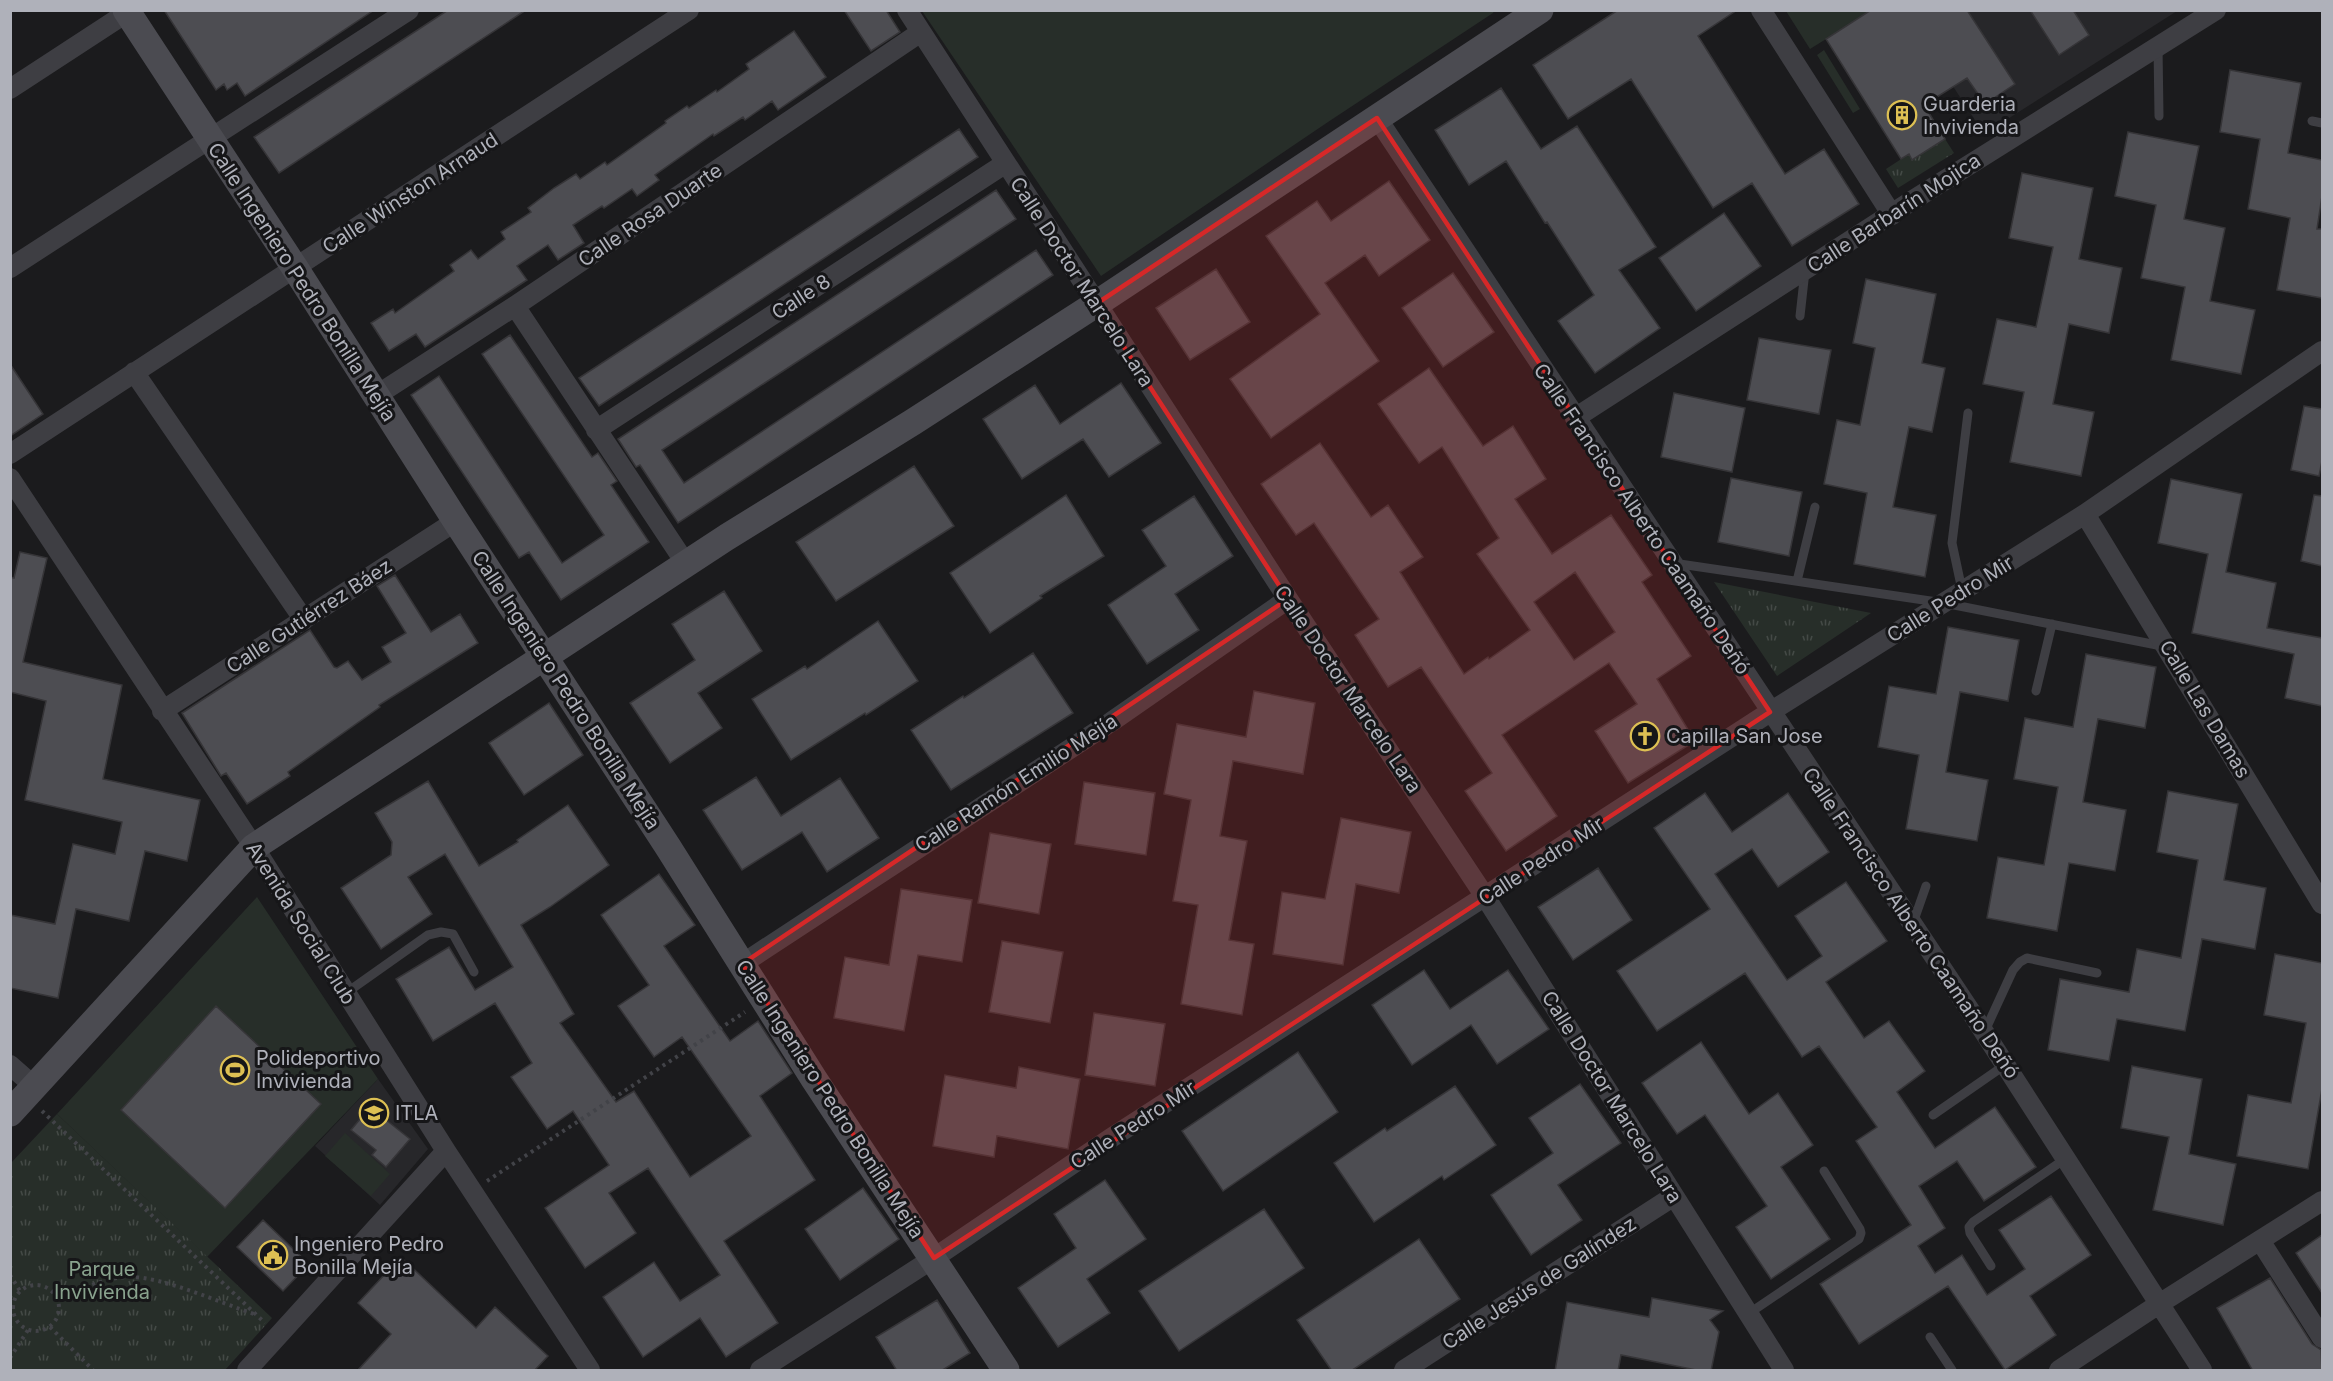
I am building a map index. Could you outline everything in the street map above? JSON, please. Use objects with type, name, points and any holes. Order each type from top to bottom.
[{"type":"street","points":[[10,268],[409,10]]},
{"type":"street","name":"Calle Winston Arnaud","points":[[10,454],[689,10]]},
{"type":"street","name":"Calle Doctor Marcelo Lara","points":[[907,10],[1288,599],[1486,898],[1784,1371]]},
{"type":"street","points":[[10,1065],[24,1099],[254,847],[686,564],[1096,304],[1540,10]]},
{"type":"street","points":[[1761,10],[1892,214]]},
{"type":"street","name":"Calle Barbarín Mojica","points":[[1575,418],[1892,214],[2216,10]]},
{"type":"street","points":[[10,89],[128,11]]},
{"type":"street","name":"Calle Ingeniero Pedro Bonilla Mejía","points":[[128,11],[209,140],[295,268],[668,847],[825,1095],[1006,1371]]},
{"type":"street","name":"Calle Rosa Duarte","points":[[377,395],[514,306],[921,32]]},
{"type":"street","name":"Calle Francisco Alberto Caamaño Deñó","points":[[1377,118],[1984,1033],[2202,1371]]},
{"type":"street","name":"Calle 8","points":[[596,430],[1006,163]]},
{"type":"street","points":[[514,306],[686,564]]},
{"type":"street","name":"Calle Pedro Mir","points":[[760,1371],[934,1258],[1111,1138],[1486,898],[1770,712],[2085,514],[2322,351]]},
{"type":"street","points":[[134,372],[304,620]]},
{"type":"street","name":"Avenida Social Club","points":[[10,478],[254,847],[446,1151],[590,1371]]},
{"type":"street","name":"Calle Las Damas","points":[[2085,514],[2319,894]]},
{"type":"street","name":"Calle Gutiérrez Báez","points":[[162,711],[456,521]]},
{"type":"street","name":"Calle Ramón Emilio Mejía","points":[[742,964],[1111,722],[1288,599]]},
{"type":"street","points":[[247,1371],[446,1151]]},
{"type":"street","name":"Calle Jesús de Galíndez","points":[[1404,1371],[1674,1196]]},
{"type":"street","points":[[2059,1371],[2159,1304],[2261,1242],[2322,1201]]},
{"type":"street","points":[[2261,1242],[2322,1338]]},
{"type":"lane","points":[[2158,46],[2159,116]]},
{"type":"lane","points":[[1800,316],[1805,270]]},
{"type":"lane","points":[[1962,590],[1952,543],[1968,413]]},
{"type":"lane","points":[[1797,581],[1815,507]]},
{"type":"lane","points":[[1670,562],[1944,603],[2168,647]]},
{"type":"lane","points":[[2036,692],[2052,624]]},
{"type":"lane","points":[[1912,925],[1926,886]]},
{"type":"lane","points":[[346,993],[428,935],[441,932],[453,934],[474,972]]},
{"type":"lane","points":[[1984,1033],[2013,970],[2027,958],[2097,973]]},
{"type":"lane","points":[[1933,1115],[2005,1065]]},
{"type":"lane","points":[[1991,1266],[1970,1233],[1969,1227],[2066,1159]]},
{"type":"lane","points":[[1748,1314],[1859,1239],[1862,1233],[1860,1229],[1824,1171]]},
{"type":"lane","points":[[1930,1337],[1953,1371]]},
{"type":"path","points":[[472,1191],[765,999]]},
{"type":"path","points":[[24,1099],[279,1335]]},
{"type":"path","points":[[10,1275],[20,1292]]},
{"type":"path","points":[[58,1300],[93,1284],[128,1277],[160,1282],[258,1316]]},
{"type":"path","points":[[34,1284],[42,1285],[49,1289],[58,1300],[58,1315],[50,1327],[43,1330],[28,1330],[22,1326],[14,1314],[13,1297],[34,1284]]},
{"type":"path","points":[[50,1327],[93,1371]]},
{"type":"path","points":[[10,1358],[28,1330]]},
{"type":"highlighted area","points":[[1377,118],[1770,712],[934,1258],[742,964],[1288,599],[1096,304]]},
{"type":"shaded area","points":[[1904,11],[2177,11],[1984,134]]},
{"type":"shaded area","name":"ITLA","points":[[378,1079],[428,1149],[380,1205],[315,1146]]},
{"type":"green space","points":[[922,11],[1494,11],[1101,276]]},
{"type":"green space","points":[[1786,11],[1871,11],[1810,49]]},
{"type":"green space","points":[[1824,50],[1860,109],[1853,113],[1817,55]]},
{"type":"green space","points":[[1945,139],[1954,153],[1898,188],[1886,169],[1909,154],[1912,160]]},
{"type":"green space","points":[[1714,582],[1871,613],[1777,676]]},
{"type":"green space","name":"Polideportivo Invivienda","points":[[257,897],[378,1079],[207,1257],[57,1114]]},
{"type":"green space","name":"Parque Invivienda","points":[[57,1114],[272,1318],[225,1370],[11,1370],[11,1163]]},
{"type":"green space","points":[[345,1133],[390,1174],[371,1196],[325,1156]]},
{"type":"building","points":[[164,10],[374,10],[245,96],[237,83],[227,90],[224,84],[216,90]]},
{"type":"building","points":[[448,10],[526,10],[279,173],[254,137]]},
{"type":"building","points":[[844,10],[886,10],[900,32],[871,51]]},
{"type":"building","points":[[1618,10],[1737,10],[1698,36],[1785,174],[1824,149],[1859,204],[1792,246],[1752,183],[1713,208],[1631,79],[1568,119],[1533,65]]},
{"type":"building","points":[[1871,10],[1967,10],[2015,84],[1985,104],[1967,78],[1924,105],[1945,139],[1912,160],[1909,154],[1901,159],[1826,39]]},
{"type":"building","points":[[2030,10],[2073,10],[2089,35],[2059,55]]},
{"type":"building","points":[[794,31],[826,77],[778,110],[772,101],[745,120],[743,117],[714,136],[713,134],[655,175],[659,180],[637,196],[632,189],[573,225],[584,243],[558,260],[548,245],[517,266],[527,280],[425,347],[416,334],[389,351],[371,323],[393,309],[395,313],[454,271],[450,265],[471,250],[478,259],[505,239],[501,232],[531,212],[528,208],[554,188],[576,174],[580,179],[605,162],[607,165],[687,106],[689,108],[716,90],[717,92],[749,69],[746,64]]},
{"type":"building","points":[[2230,70],[2301,83],[2288,153],[2322,160],[2322,196],[2317,229],[2322,229],[2322,298],[2277,290],[2290,218],[2248,209],[2260,139],[2220,132]]},
{"type":"building","points":[[1501,88],[1541,149],[1577,126],[1656,247],[1619,270],[1660,328],[1595,373],[1558,321],[1594,295],[1547,222],[1545,223],[1506,161],[1469,185],[1435,130]]},
{"type":"building","points":[[959,129],[978,157],[599,406],[579,378]]},
{"type":"building","points":[[2128,132],[2199,146],[2184,219],[2225,228],[2210,301],[2255,310],[2241,374],[2171,360],[2185,287],[2141,278],[2156,205],[2115,196]]},
{"type":"building","points":[[2022,173],[2093,188],[2079,259],[2122,268],[2109,333],[2069,324],[2053,404],[2094,412],[2081,476],[2010,462],[2024,392],[1983,384],[1997,319],[2036,327],[2053,247],[2009,238]]},
{"type":"building","points":[[1389,181],[1430,240],[1379,276],[1365,255],[1325,283],[1379,361],[1271,438],[1230,379],[1320,314],[1266,236],[1317,201],[1331,221]]},
{"type":"building","points":[[996,190],[1016,219],[662,450],[684,483],[1036,250],[1053,275],[678,523],[640,465],[636,467],[618,439]]},
{"type":"building","points":[[1724,213],[1761,266],[1696,311],[1659,258]]},
{"type":"building","points":[[1216,269],[1250,322],[1190,360],[1156,308]]},
{"type":"building","points":[[1453,273],[1494,332],[1443,367],[1402,308]]},
{"type":"building","points":[[1866,279],[1936,294],[1922,363],[1945,368],[1932,432],[1909,427],[1893,507],[1936,515],[1925,577],[1854,564],[1867,493],[1824,484],[1837,420],[1860,425],[1875,348],[1853,343]]},
{"type":"building","points":[[510,335],[592,457],[598,453],[617,481],[611,485],[649,542],[561,600],[529,552],[519,558],[411,395],[439,376],[562,563],[604,535],[482,354]]},
{"type":"building","points":[[1759,338],[1831,350],[1819,414],[1747,400]]},
{"type":"building","points":[[10,364],[43,414],[10,436]]},
{"type":"building","points":[[1429,368],[1483,446],[1513,426],[1546,479],[1515,499],[1552,554],[1611,515],[1652,575],[1642,582],[1691,656],[1657,679],[1695,741],[1628,783],[1595,731],[1637,704],[1609,663],[1502,735],[1557,816],[1506,851],[1465,791],[1492,773],[1421,667],[1388,687],[1355,635],[1379,619],[1314,523],[1296,535],[1261,484],[1320,443],[1371,517],[1388,505],[1423,557],[1400,572],[1464,674],[1488,657],[1489,659],[1530,630],[1477,554],[1499,538],[1442,447],[1419,463],[1378,404]],"holes":[[[1575,572],[1615,632],[1574,660],[1534,602]]]},
{"type":"building","points":[[1121,383],[1161,443],[1109,477],[1083,439],[1022,479],[983,419],[1035,385],[1060,424]]},
{"type":"building","points":[[1674,393],[1745,408],[1732,472],[1661,457]]},
{"type":"building","points":[[2304,406],[2322,409],[2322,461],[2319,476],[2291,470]]},
{"type":"building","points":[[914,466],[954,526],[836,601],[796,542]]},
{"type":"building","points":[[1731,478],[1802,492],[1789,556],[1718,542]]},
{"type":"building","points":[[2171,479],[2242,494],[2226,572],[2276,583],[2267,628],[2322,638],[2322,706],[2285,698],[2294,654],[2192,633],[2208,554],[2158,543]]},
{"type":"building","points":[[1066,495],[1104,556],[1040,596],[1042,598],[990,633],[950,573]]},
{"type":"building","points":[[2314,495],[2322,496],[2322,566],[2301,561]]},
{"type":"building","points":[[1194,496],[1233,556],[1175,594],[1199,630],[1147,664],[1108,605],[1166,566],[1142,530]]},
{"type":"building","points":[[20,552],[47,558],[23,662],[122,685],[103,779],[200,800],[187,861],[145,851],[129,921],[76,909],[58,998],[10,988],[10,915],[55,924],[73,844],[115,854],[122,822],[25,800],[46,701],[10,692],[10,577],[14,578]]},
{"type":"building","points":[[395,575],[431,632],[460,614],[478,643],[379,705],[380,707],[288,772],[290,776],[247,804],[226,773],[221,776],[182,713],[310,630],[334,667],[337,668],[348,661],[362,680],[391,662],[382,647],[406,633],[377,586]]},
{"type":"building","points":[[724,591],[762,651],[698,693],[722,728],[670,763],[630,703],[695,660],[672,624]]},
{"type":"building","points":[[878,621],[918,681],[791,760],[752,699],[805,666],[807,669]]},
{"type":"building","points":[[1948,627],[2019,640],[2008,701],[1960,692],[1946,772],[1988,780],[1977,841],[1906,829],[1919,755],[1878,747],[1889,686],[1936,694]]},
{"type":"building","points":[[1033,653],[1073,713],[951,790],[911,730]]},
{"type":"building","points":[[2086,654],[2156,667],[2145,728],[2098,719],[2083,802],[2126,810],[2115,871],[2069,863],[2057,931],[1987,918],[1998,857],[2044,865],[2058,787],[2014,779],[2025,718],[2073,727]]},
{"type":"building","points":[[1254,691],[1315,703],[1303,774],[1233,761],[1220,836],[1247,841],[1229,940],[1254,944],[1242,1015],[1181,1004],[1198,905],[1173,901],[1191,800],[1164,794],[1177,724],[1246,737]]},
{"type":"building","points":[[549,703],[583,755],[524,795],[489,743]]},
{"type":"building","points":[[756,777],[781,816],[840,778],[879,838],[827,872],[802,832],[742,870],[703,810]]},
{"type":"building","points":[[428,781],[479,866],[518,842],[517,840],[568,805],[609,865],[521,925],[574,1014],[560,1023],[616,1102],[634,1091],[690,1177],[751,1136],[682,1037],[654,1057],[618,1006],[649,985],[601,915],[659,874],[695,925],[664,946],[730,1041],[758,1021],[792,1073],[760,1096],[815,1180],[724,1241],[778,1323],[726,1357],[700,1318],[643,1357],[603,1297],[654,1262],[680,1301],[720,1275],[648,1168],[609,1193],[636,1233],[585,1268],[545,1208],[609,1165],[573,1111],[547,1129],[511,1077],[532,1063],[495,1003],[433,1041],[396,979],[449,947],[475,990],[513,967],[445,854],[408,877],[432,914],[381,949],[341,888],[391,855],[392,842],[375,813]]},
{"type":"building","points":[[1084,782],[1155,793],[1146,855],[1075,844]]},
{"type":"building","points":[[2168,791],[2238,804],[2224,880],[2266,888],[2255,949],[2202,939],[2185,1031],[2117,1019],[2109,1061],[2048,1050],[2060,979],[2129,992],[2137,949],[2181,958],[2198,860],[2157,852]]},
{"type":"building","points":[[1705,793],[1732,832],[1788,793],[1829,852],[1778,887],[1752,849],[1715,874],[1787,980],[1822,956],[1795,916],[1846,882],[1887,941],[1826,982],[1864,1038],[1889,1021],[1925,1071],[1897,1092],[1935,1148],[1995,1107],[2036,1167],[1984,1201],[1957,1161],[1919,1186],[1945,1228],[1918,1246],[1935,1273],[1962,1255],[1987,1295],[2025,1269],[1999,1230],[2051,1196],[2091,1255],[2030,1296],[2056,1335],[2005,1370],[1948,1286],[1859,1344],[1820,1284],[1911,1225],[1856,1141],[1877,1127],[1819,1046],[1802,1057],[1745,973],[1657,1031],[1617,971],[1710,909],[1654,828]]},
{"type":"building","points":[[1341,818],[1411,832],[1399,893],[1356,884],[1343,965],[1273,954],[1282,892],[1325,899]]},
{"type":"building","points":[[990,833],[1051,844],[1039,914],[978,903]]},
{"type":"building","points":[[1598,868],[1632,920],[1573,960],[1538,907]]},
{"type":"building","points":[[901,889],[972,900],[962,962],[918,955],[904,1031],[834,1018],[845,957],[889,965]]},
{"type":"building","points":[[1002,941],[1063,952],[1050,1023],[989,1012]]},
{"type":"building","points":[[2275,954],[2322,963],[2322,1089],[2308,1169],[2237,1156],[2248,1095],[2291,1103],[2306,1023],[2264,1015]]},
{"type":"building","points":[[1424,970],[1450,1009],[1508,970],[1549,1029],[1497,1064],[1471,1025],[1412,1065],[1372,1005]]},
{"type":"building","points":[[216,1006],[321,1104],[225,1208],[121,1110]]},
{"type":"building","points":[[1094,1013],[1165,1024],[1155,1086],[1085,1075]]},
{"type":"building","points":[[1701,1042],[1749,1114],[1778,1093],[1813,1145],[1781,1167],[1830,1239],[1771,1279],[1736,1227],[1767,1206],[1705,1115],[1677,1134],[1642,1083]]},
{"type":"building","points":[[1298,1052],[1338,1112],[1223,1191],[1182,1131]]},
{"type":"building","points":[[2132,1066],[2202,1079],[2189,1154],[2236,1164],[2223,1225],[2153,1210],[2169,1137],[2121,1128]]},
{"type":"building","points":[[1019,1067],[1080,1079],[1068,1149],[997,1136],[994,1157],[933,1146],[945,1075],[1016,1088]]},
{"type":"building","points":[[1580,1084],[1621,1143],[1558,1185],[1582,1220],[1531,1255],[1491,1195],[1553,1153],[1529,1118]]},
{"type":"building","points":[[1455,1086],[1496,1145],[1444,1180],[1442,1176],[1374,1222],[1334,1163],[1385,1128],[1387,1131]]},
{"type":"building","points":[[370,1107],[410,1139],[386,1167],[372,1155],[376,1150],[351,1130]]},
{"type":"building","points":[[1105,1180],[1146,1239],[1087,1279],[1110,1313],[1058,1347],[1018,1288],[1076,1248],[1054,1214]]},
{"type":"building","points":[[863,1188],[899,1239],[840,1280],[805,1229]]},
{"type":"building","points":[[1264,1209],[1304,1268],[1179,1351],[1139,1291]]},
{"type":"building","name":"Ingeniero Pedro Bonilla Mejía","points":[[263,1220],[309,1264],[283,1291],[237,1247]]},
{"type":"building","points":[[2322,1235],[2322,1293],[2296,1253]]},
{"type":"building","points":[[1419,1239],[1460,1299],[1351,1371],[1332,1371],[1297,1320]]},
{"type":"building","points":[[401,1257],[476,1328],[495,1307],[548,1356],[534,1371],[357,1371],[391,1334],[358,1303]]},
{"type":"building","points":[[2270,1278],[2312,1344],[2321,1350],[2322,1371],[2253,1371],[2217,1308]]},
{"type":"building","points":[[1652,1298],[1723,1311],[1710,1320],[1719,1332],[1711,1371],[1621,1355],[1618,1371],[1555,1371],[1567,1302],[1649,1317]]},
{"type":"building","points":[[937,1300],[970,1353],[941,1371],[897,1371],[876,1337]]},
{"type":"place","name":"Guarderia Invivienda","points":[[1902,115]]},
{"type":"place","name":"Capilla San Jose","points":[[1645,736]]},
{"type":"place","name":"Polideportivo Invivienda","points":[[235,1070]]},
{"type":"place","name":"ITLA","points":[[374,1113]]},
{"type":"place","name":"Ingeniero Pedro Bonilla Mejía","points":[[273,1255]]}]
